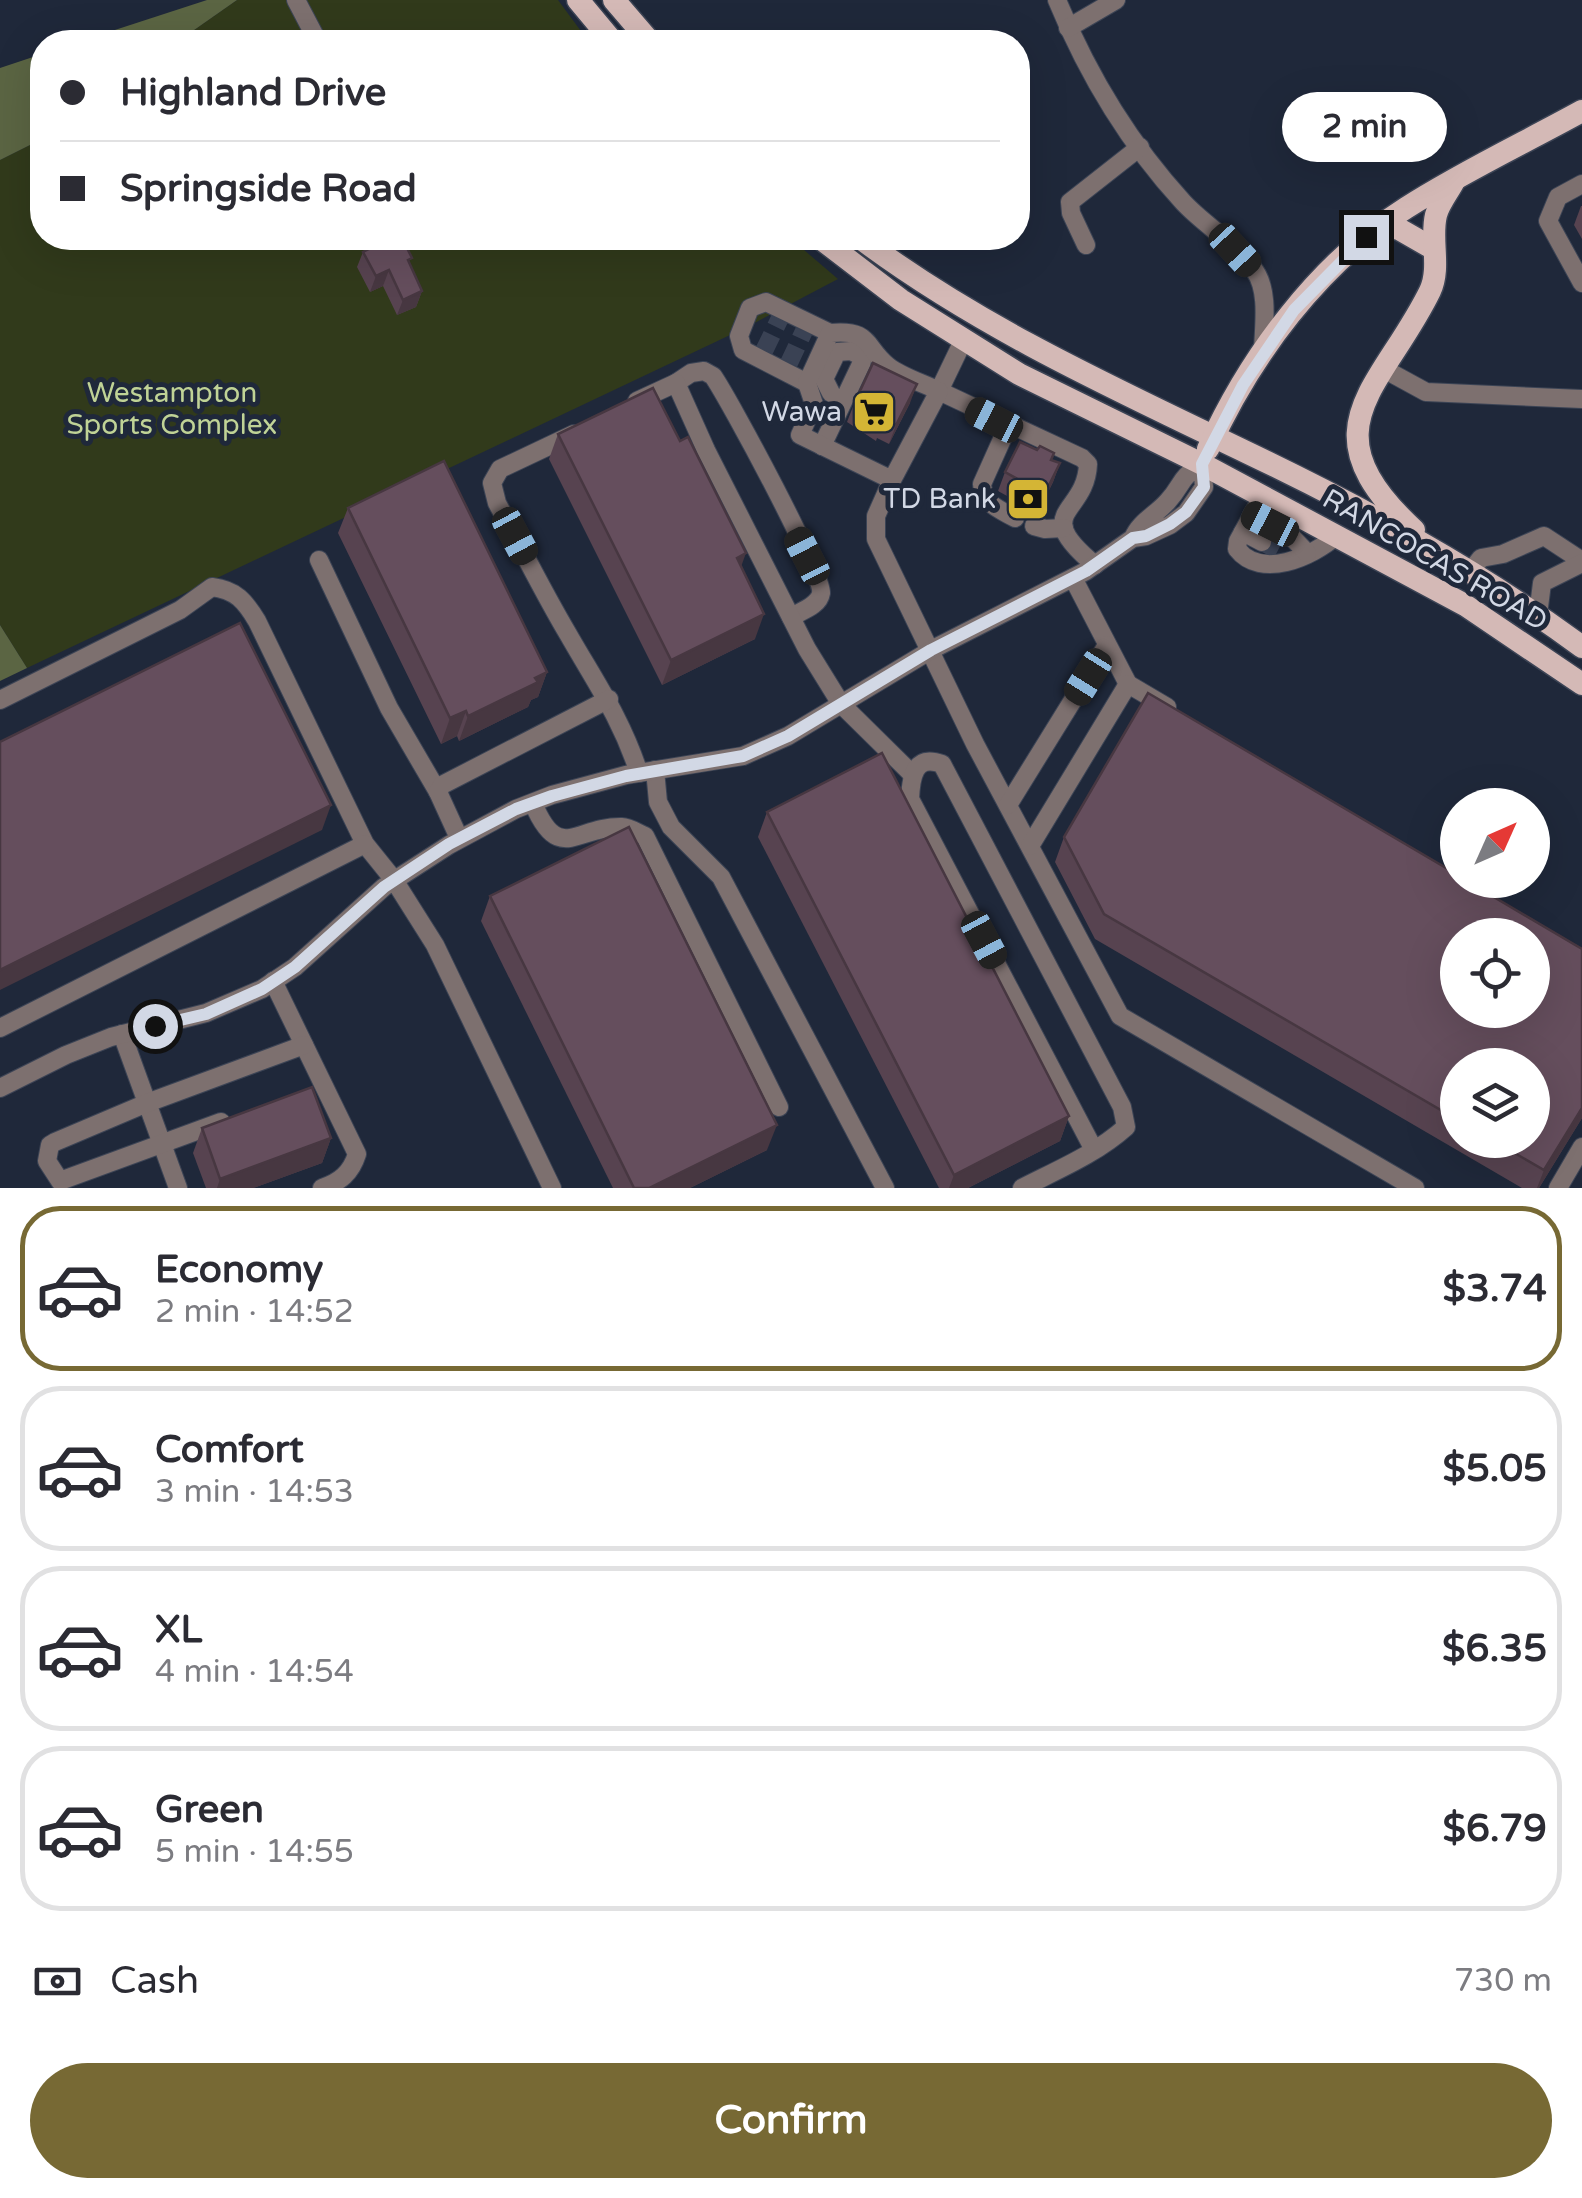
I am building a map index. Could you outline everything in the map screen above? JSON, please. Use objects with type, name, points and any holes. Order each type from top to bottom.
[{"type":"main road","points":[[578,0],[602,30]]},
{"type":"main road","points":[[614,0],[640,30]]},
{"type":"main road","points":[[1202,464],[1263,355],[1313,288],[1382,226],[1454,181],[1582,112]]},
{"type":"main road","points":[[1438,552],[1395,513],[1376,488],[1361,462],[1358,428],[1362,402],[1432,288],[1436,213],[1454,181]]},
{"type":"main road","points":[[1382,226],[1398,229],[1434,249]]},
{"type":"main road","name":"RANCOCAS ROAD","points":[[836,250],[901,300],[1019,374],[1202,464],[1257,506],[1336,536],[1464,605],[1582,684]]},
{"type":"main road","name":"RANCOCAS ROAD","points":[[878,250],[1030,347],[1438,552],[1582,647]]},
{"type":"street","points":[[296,0],[307,30]]},
{"type":"street","points":[[1056,0],[1113,110],[1140,147],[1183,202],[1257,272],[1264,300],[1263,355]]},
{"type":"street","points":[[1068,28],[1116,0]]},
{"type":"street","points":[[1086,246],[1070,202],[1140,147]]},
{"type":"street","points":[[1582,184],[1558,197],[1548,221],[1582,283]]},
{"type":"street","points":[[892,480],[800,435],[814,404],[806,383],[786,367],[742,350],[739,336],[750,308],[766,302],[806,327],[830,333],[849,331],[871,342],[887,365],[1082,458],[1088,464],[1088,477],[1067,513],[1064,534],[1094,566]]},
{"type":"street","points":[[806,383],[830,333]]},
{"type":"street","points":[[964,339],[876,516],[876,540],[975,744],[1120,1016],[1415,1188]]},
{"type":"street","points":[[850,350],[862,362],[815,442],[831,392],[824,379],[837,352],[850,350]]},
{"type":"street","points":[[1382,368],[1426,392],[1582,399]]},
{"type":"street","points":[[624,408],[691,373],[704,370],[713,376],[822,589],[815,604],[791,617]]},
{"type":"street","points":[[676,383],[791,617],[841,704],[911,774]]},
{"type":"street","points":[[590,426],[500,470],[492,483],[497,503],[647,772],[671,827],[720,877],[884,1188]]},
{"type":"street","points":[[1008,426],[982,492],[990,504],[1015,518]]},
{"type":"street","points":[[0,1088],[66,1055],[122,1034],[206,1014],[234,1003],[295,967],[394,880],[459,838],[533,803],[588,785],[743,756],[788,736],[931,650],[1073,578],[1133,538],[1158,530],[1186,512],[1204,487],[1202,464]]},
{"type":"street","points":[[1294,554],[1288,533],[1257,506],[1237,549],[1243,557],[1260,565],[1276,565],[1294,554],[1326,546],[1336,536]]},
{"type":"street","points":[[1034,526],[1045,530],[1064,528]]},
{"type":"street","points":[[1243,532],[1262,542]]},
{"type":"street","points":[[1470,572],[1481,558],[1504,554],[1544,536],[1582,562],[1542,583],[1538,615]]},
{"type":"street","points":[[319,560],[390,708],[438,792],[459,838]]},
{"type":"street","points":[[1073,578],[1128,684],[1178,713]]},
{"type":"street","points":[[0,700],[180,610],[212,587],[228,589],[241,597],[257,622],[365,844],[394,880],[435,945],[552,1188]]},
{"type":"street","points":[[1008,805],[1108,644]]},
{"type":"street","points":[[1030,846],[1128,684]]},
{"type":"street","points":[[438,792],[442,785],[461,774],[608,700]]},
{"type":"street","points":[[1022,1188],[1094,1150],[1126,1127],[1122,1107],[942,764],[922,762],[911,774],[910,799],[1094,1150]]},
{"type":"street","points":[[533,803],[543,826],[566,839],[624,827],[645,836],[779,1107]]},
{"type":"street","points":[[0,1028],[365,844]]},
{"type":"street","points":[[273,982],[304,1045],[314,1087],[357,1154],[338,1183],[322,1188]]},
{"type":"street","points":[[122,1034],[178,1188]]},
{"type":"street","points":[[232,1118],[60,1181],[47,1161],[50,1146],[55,1142],[147,1102],[304,1045]]},
{"type":"street","points":[[1558,1188],[1582,1147]]},
{"type":"green space","points":[[207,0],[237,0],[194,30],[115,30]]},
{"type":"green space","points":[[237,0],[558,0],[580,30],[194,30]]},
{"type":"green space","points":[[30,58],[30,145],[0,160],[0,68]]},
{"type":"green space","name":"Westampton Sports Complex","points":[[30,145],[30,250],[804,250],[838,279],[747,327],[27,668],[0,625],[0,160]]},
{"type":"green space","points":[[0,625],[27,668],[0,681]]},
{"type":"building","points":[[408,250],[412,258],[408,260],[422,291],[403,300],[389,270],[376,276],[363,252]]},
{"type":"building","points":[[873,363],[917,384],[896,425],[884,419],[883,422],[854,404]]},
{"type":"building","points":[[653,388],[680,441],[688,437],[746,553],[737,558],[764,614],[671,660],[558,434]]},
{"type":"building","points":[[1020,442],[1054,453],[1051,460],[1060,463],[1044,495],[1034,497],[1032,487],[1005,472]]},
{"type":"building","points":[[444,461],[547,672],[535,678],[538,682],[468,716],[466,711],[450,718],[348,508]]},
{"type":"building","points":[[240,623],[331,805],[0,970],[0,742]]},
{"type":"building","points":[[1148,693],[1440,864],[1440,898],[1496,898],[1529,918],[1440,918],[1440,1028],[1550,1028],[1550,930],[1582,949],[1582,1108],[1544,1170],[1523,1158],[1550,1158],[1550,1048],[1440,1048],[1440,1110],[1104,914],[1064,837]]},
{"type":"building","points":[[882,753],[1069,1116],[954,1175],[767,812]]},
{"type":"building","points":[[629,827],[777,1125],[649,1188],[634,1188],[490,896]]},
{"type":"building","points":[[312,1087],[331,1138],[220,1179],[202,1128]]},
{"type":"tunnel","points":[[764,351],[780,318]]},
{"type":"tunnel","points":[[789,363],[804,331]]},
{"type":"tunnel","points":[[1262,542],[1280,551]]},
{"type":"place","name":"Wawa","points":[[874,412]]},
{"type":"place","name":"TD Bank","points":[[1028,499]]},
{"type":"route","points":[[155,1026],[206,1014],[262,989],[295,967],[384,887],[482,825],[588,785],[743,756],[788,736],[931,650],[1086,571],[1133,538],[1170,524],[1186,512],[1204,487],[1202,464],[1214,437],[1263,355],[1313,288],[1366,237]]}]
